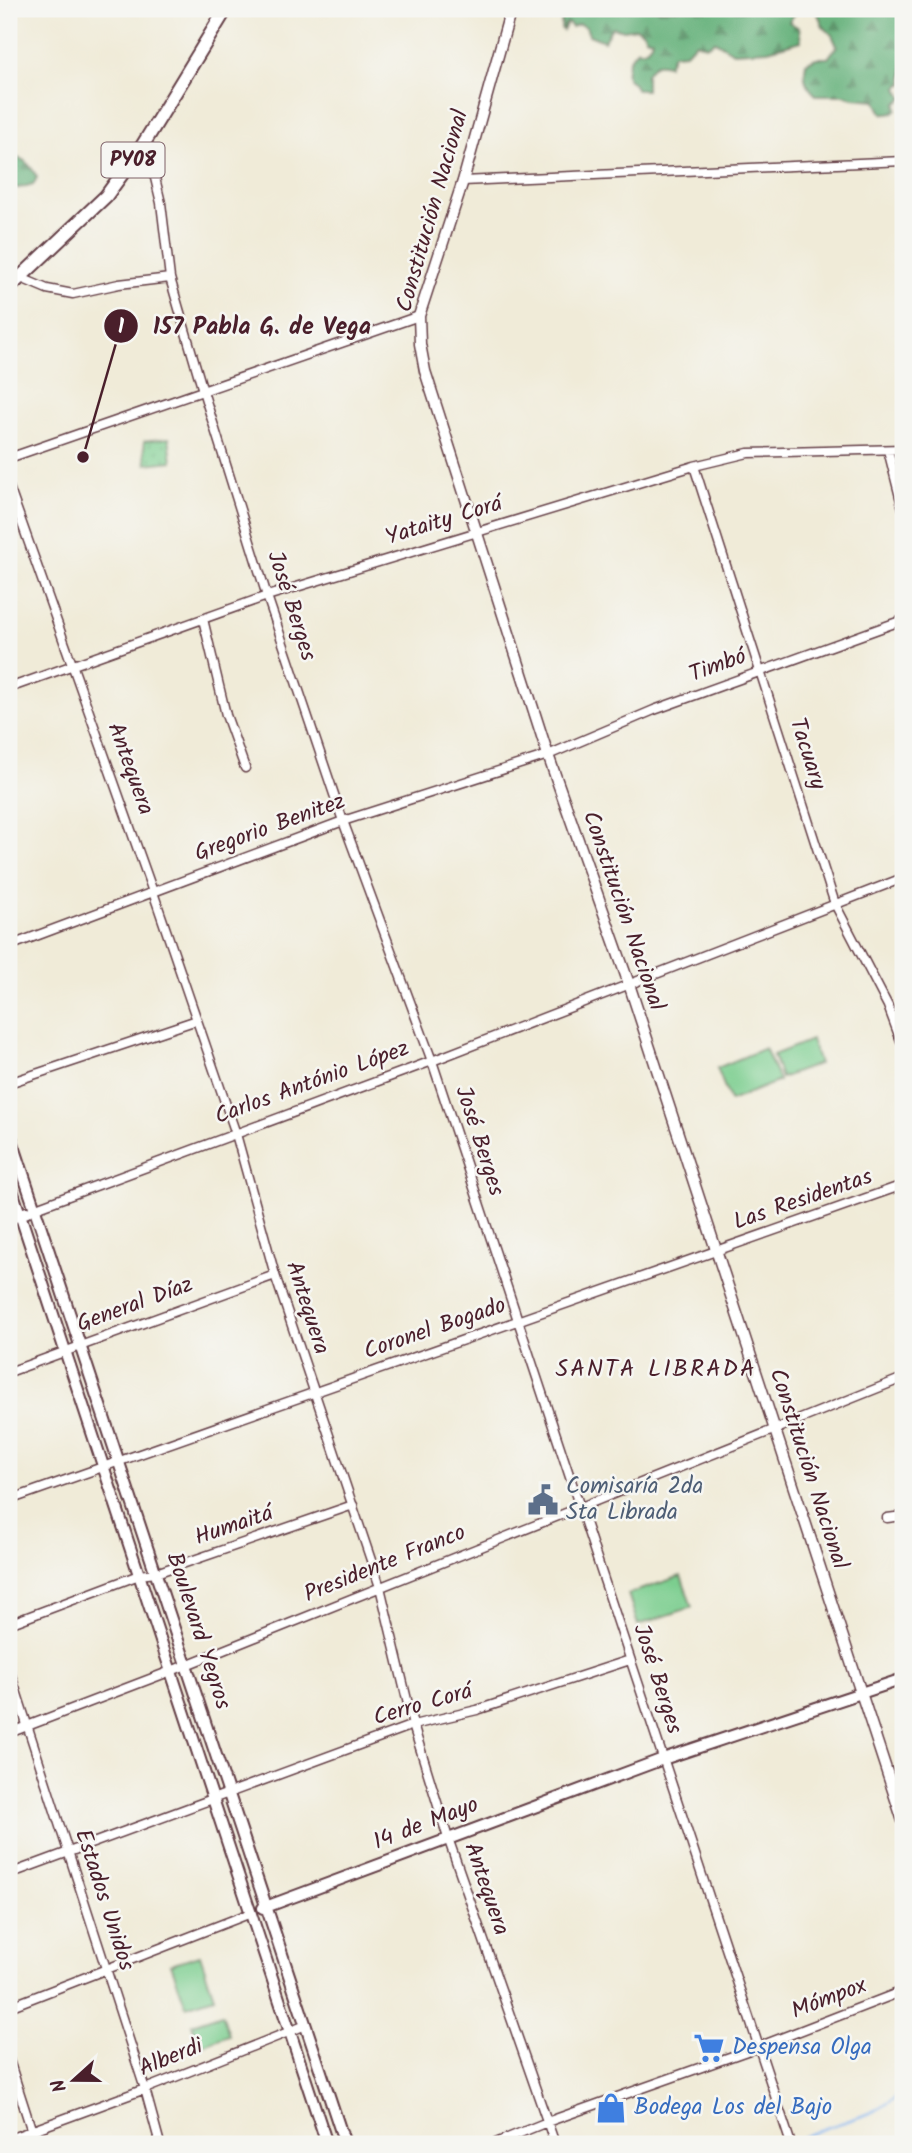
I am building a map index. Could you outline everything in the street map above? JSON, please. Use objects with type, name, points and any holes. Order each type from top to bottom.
[{"type":"highway","name":"PY08","points":[[9,288],[106,196],[141,148],[226,9]]},
{"type":"main road","name":"Boulevard Yegros","points":[[9,1131],[345,2144]]},
{"type":"main road","name":"Boulevard Yegros","points":[[9,1181],[327,2144]]},
{"type":"main road","name":"Carlos António López","points":[[9,1219],[36,1209]]},
{"type":"main road","name":"14 de Mayo","points":[[251,1913],[663,1759],[903,1679]]},
{"type":"street","name":"Constitución Nacional","points":[[511,9],[463,181],[419,316],[425,371],[548,755],[629,984],[903,1821]]},
{"type":"street","name":"José Berges","points":[[141,148],[155,178],[161,203],[170,278],[267,596],[343,821],[432,1061],[791,2144]]},
{"type":"street","points":[[463,181],[903,161]]},
{"type":"street","points":[[21,278],[47,289],[73,294],[119,284],[170,278]]},
{"type":"street","points":[[9,458],[419,316]]},
{"type":"street","name":"Yataity Corá","points":[[9,688],[267,596],[694,466],[748,453],[903,449]]},
{"type":"street","points":[[888,450],[903,509]]},
{"type":"street","name":"Tacuary","points":[[694,466],[835,904],[888,1006],[903,1046]]},
{"type":"street","name":"Antequera","points":[[9,487],[236,1134],[275,1275],[380,1587],[413,1725],[448,1838],[555,2144]]},
{"type":"street","points":[[203,619],[226,715],[245,768]]},
{"type":"street","name":"Timbó","points":[[548,755],[654,709],[903,620]]},
{"type":"street","name":"Gregorio Benitez","points":[[9,946],[343,821],[548,755]]},
{"type":"street","name":"Carlos António López","points":[[36,1209],[432,1061],[903,877]]},
{"type":"street","points":[[9,1083],[197,1020]]},
{"type":"street","name":"Las Residentas","points":[[716,1251],[903,1185]]},
{"type":"street","name":"Coronel Bogado","points":[[9,1500],[716,1251]]},
{"type":"street","name":"General Díaz","points":[[9,1372],[275,1275]]},
{"type":"street","name":"Presidente Franco","points":[[9,1733],[171,1671],[903,1378]]},
{"type":"street","name":"Humaitá","points":[[9,1624],[139,1575],[156,1573],[353,1505]]},
{"type":"street","points":[[887,1518],[903,1516]]},
{"type":"street","name":"Cerro Corá","points":[[9,1874],[413,1725],[477,1710],[630,1660]]},
{"type":"street","name":"Estados Unidos","points":[[9,1669],[160,2144]]},
{"type":"street","name":"14 de Mayo","points":[[9,2007],[251,1913]]},
{"type":"street","name":"Mómpox","points":[[493,2144],[547,2122],[758,2048],[903,1991]]},
{"type":"street","name":"Alberdi","points":[[9,2139],[145,2090],[306,2025]]},
{"type":"street","points":[[9,2060],[36,2144]]},
{"type":"green space","points":[[554,9],[798,9],[789,22],[799,28],[801,41],[768,50],[733,52],[715,41],[706,46],[696,42],[686,53],[673,54],[668,65],[653,66],[646,74],[646,90],[637,90],[627,78],[627,66],[635,52],[638,49],[646,49],[652,39],[645,37],[637,28],[624,30],[612,27],[604,41],[589,35],[586,27],[579,24],[572,27],[566,24],[563,31],[562,15]]},
{"type":"green space","points":[[816,9],[903,9],[903,84],[898,88],[903,98],[896,104],[897,109],[894,112],[882,113],[875,100],[844,95],[816,95],[809,88],[805,77],[806,63],[816,58],[828,58],[837,46],[832,35],[823,26]]},
{"type":"green space","points":[[9,156],[29,165],[37,177],[34,184],[19,188],[9,187]]},
{"type":"green space","points":[[169,438],[172,461],[146,464],[144,441]]},
{"type":"green space","points":[[811,1040],[819,1064],[781,1078],[773,1055]]},
{"type":"green space","points":[[765,1048],[779,1081],[730,1101],[717,1068]]},
{"type":"green space","points":[[681,1576],[692,1607],[638,1625],[628,1594]]},
{"type":"green space","points":[[200,1955],[214,1997],[186,2006],[171,1964]]},
{"type":"green space","points":[[222,2014],[229,2035],[199,2046],[192,2024]]},
{"type":"waterway","points":[[794,2142],[880,2108],[903,2092]]},
{"type":"place","name":"157 Pabla G. de Vega","points":[[83,457]]},
{"type":"place","name":"Comisaría 2da Sta Librada","points":[[543,1500]]},
{"type":"place","name":"Despensa Olga","points":[[709,2048]]},
{"type":"place","name":"Bodega Los del Bajo","points":[[611,2108]]},
{"type":"district","name":"SANTA LIBRADA","points":[[656,1369]]}]
